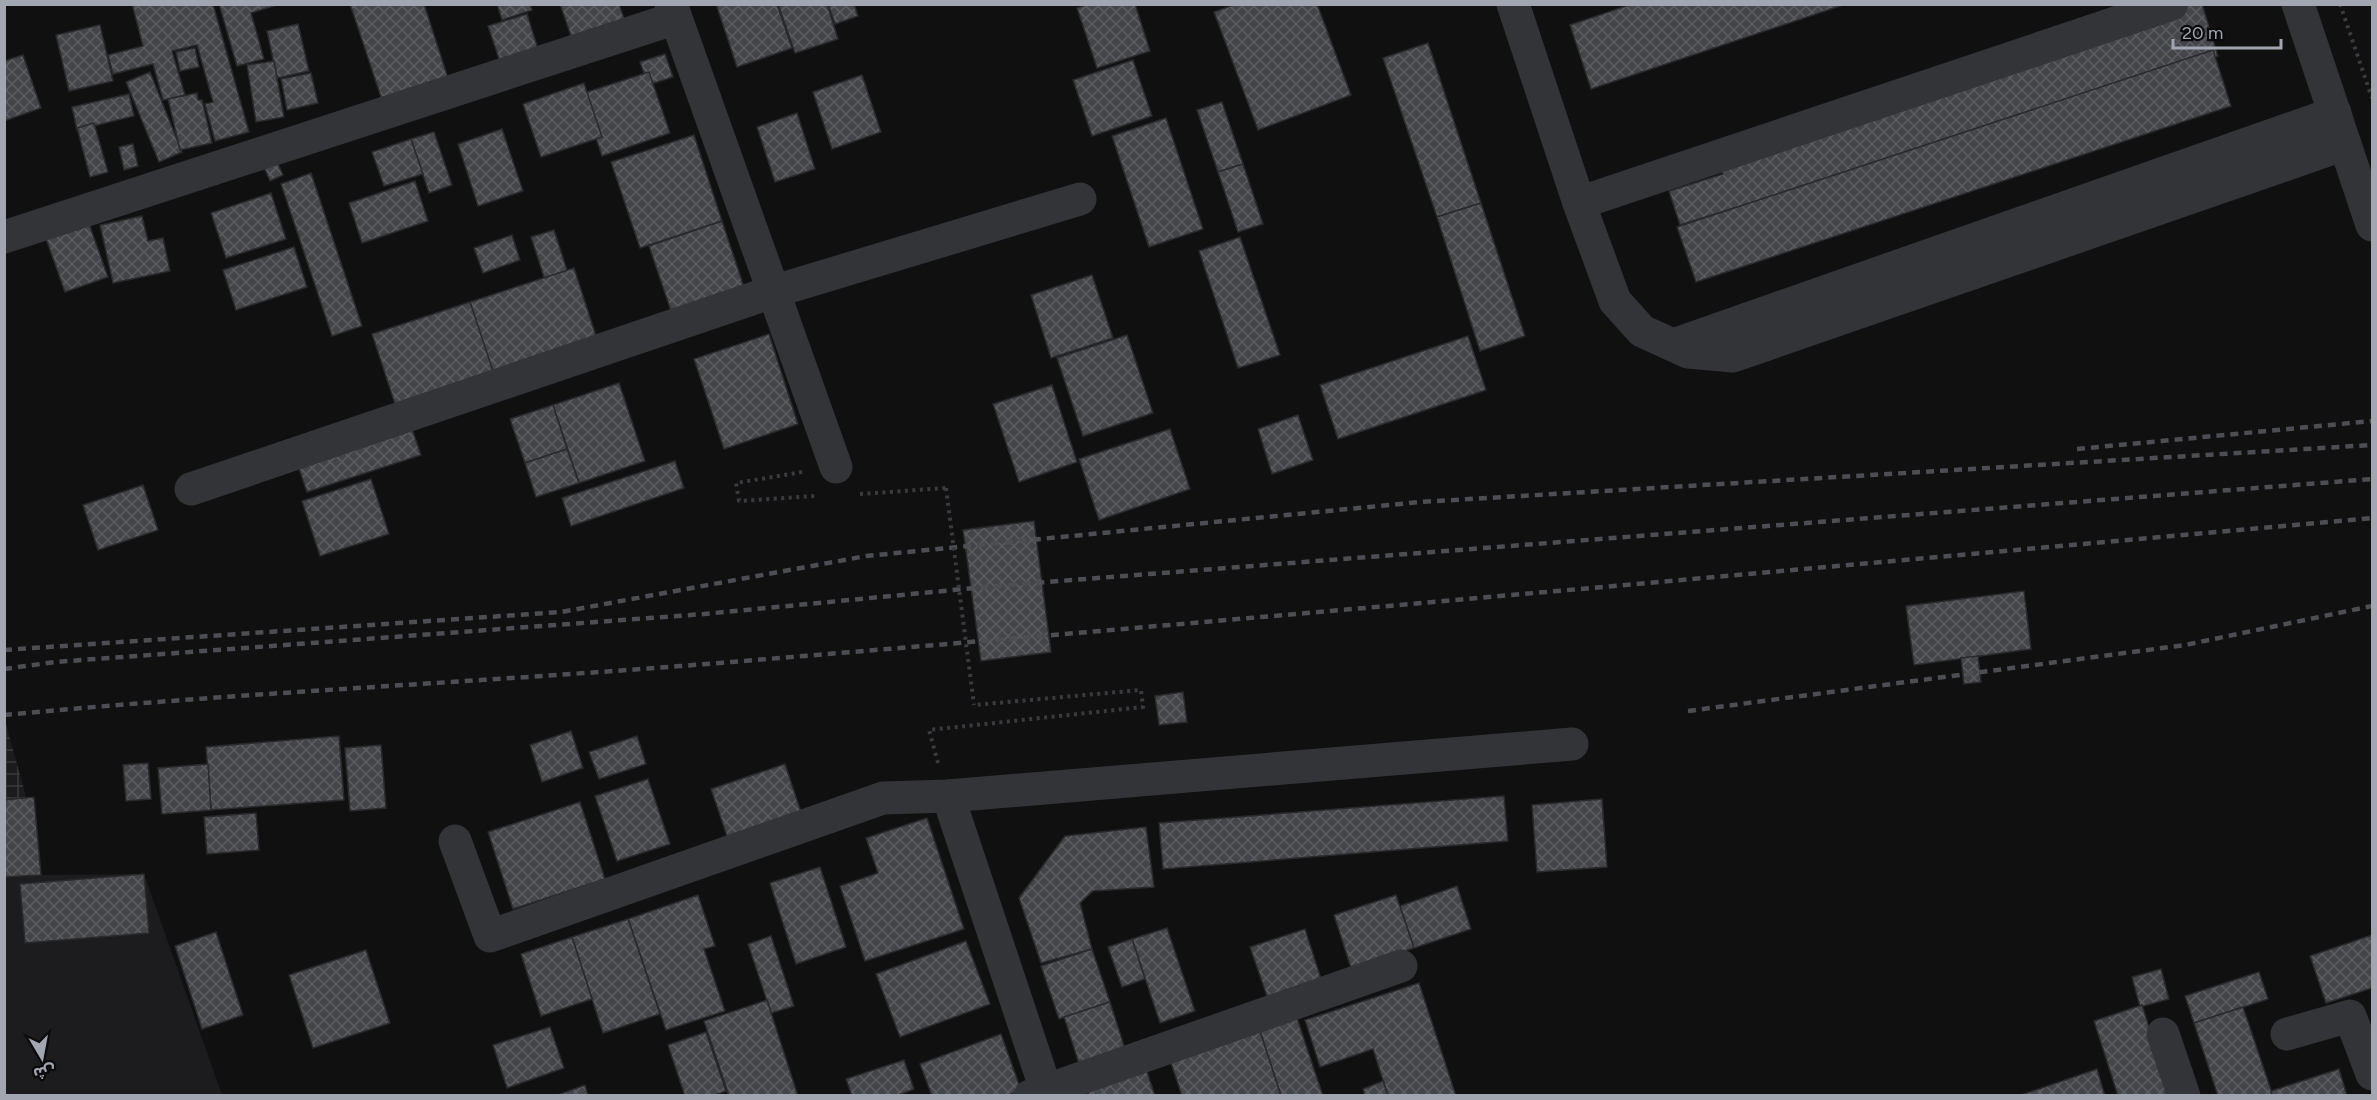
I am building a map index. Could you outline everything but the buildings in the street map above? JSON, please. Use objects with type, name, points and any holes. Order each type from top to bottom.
[{"type":"street","points":[[1579,203],[2172,4]]},
{"type":"street","points":[[2298,4],[2373,225]]},
{"type":"street","points":[[1519,6],[1579,203],[1615,301],[1642,331],[1688,352],[1733,356],[2345,144]]},
{"type":"street","points":[[4,237],[674,11],[836,467]]},
{"type":"street","points":[[1673,345],[2335,113]]},
{"type":"street","points":[[191,489],[772,292],[1080,199]]},
{"type":"street","points":[[455,841],[490,936],[884,798],[948,796],[1572,744]]},
{"type":"street","points":[[948,796],[1042,1094],[1401,966]]},
{"type":"street","points":[[2287,1034],[2350,1016],[2373,1074]]},
{"type":"street","points":[[2163,1034],[2184,1095]]},
{"type":"path","points":[[2340,4],[2373,98]]},
{"type":"path","points":[[736,483],[836,467]]},
{"type":"path","points":[[946,488],[974,705],[1141,690],[1143,707],[929,730],[948,796]]},
{"type":"shaded area","points":[[4,717],[25,793],[41,875],[5,878]]},
{"type":"shaded area","points":[[144,874],[222,1095],[5,1096],[5,878],[41,875]]},
{"type":"railway","points":[[2077,449],[2372,421]]},
{"type":"railway","points":[[4,650],[561,612],[866,556],[1420,502],[2372,445]]},
{"type":"railway","points":[[4,669],[55,662],[704,614],[995,586],[2372,479]]},
{"type":"railway","points":[[4,715],[731,662],[1346,610],[2372,518]]},
{"type":"railway","points":[[1688,711],[2185,645],[2372,606]]}]
